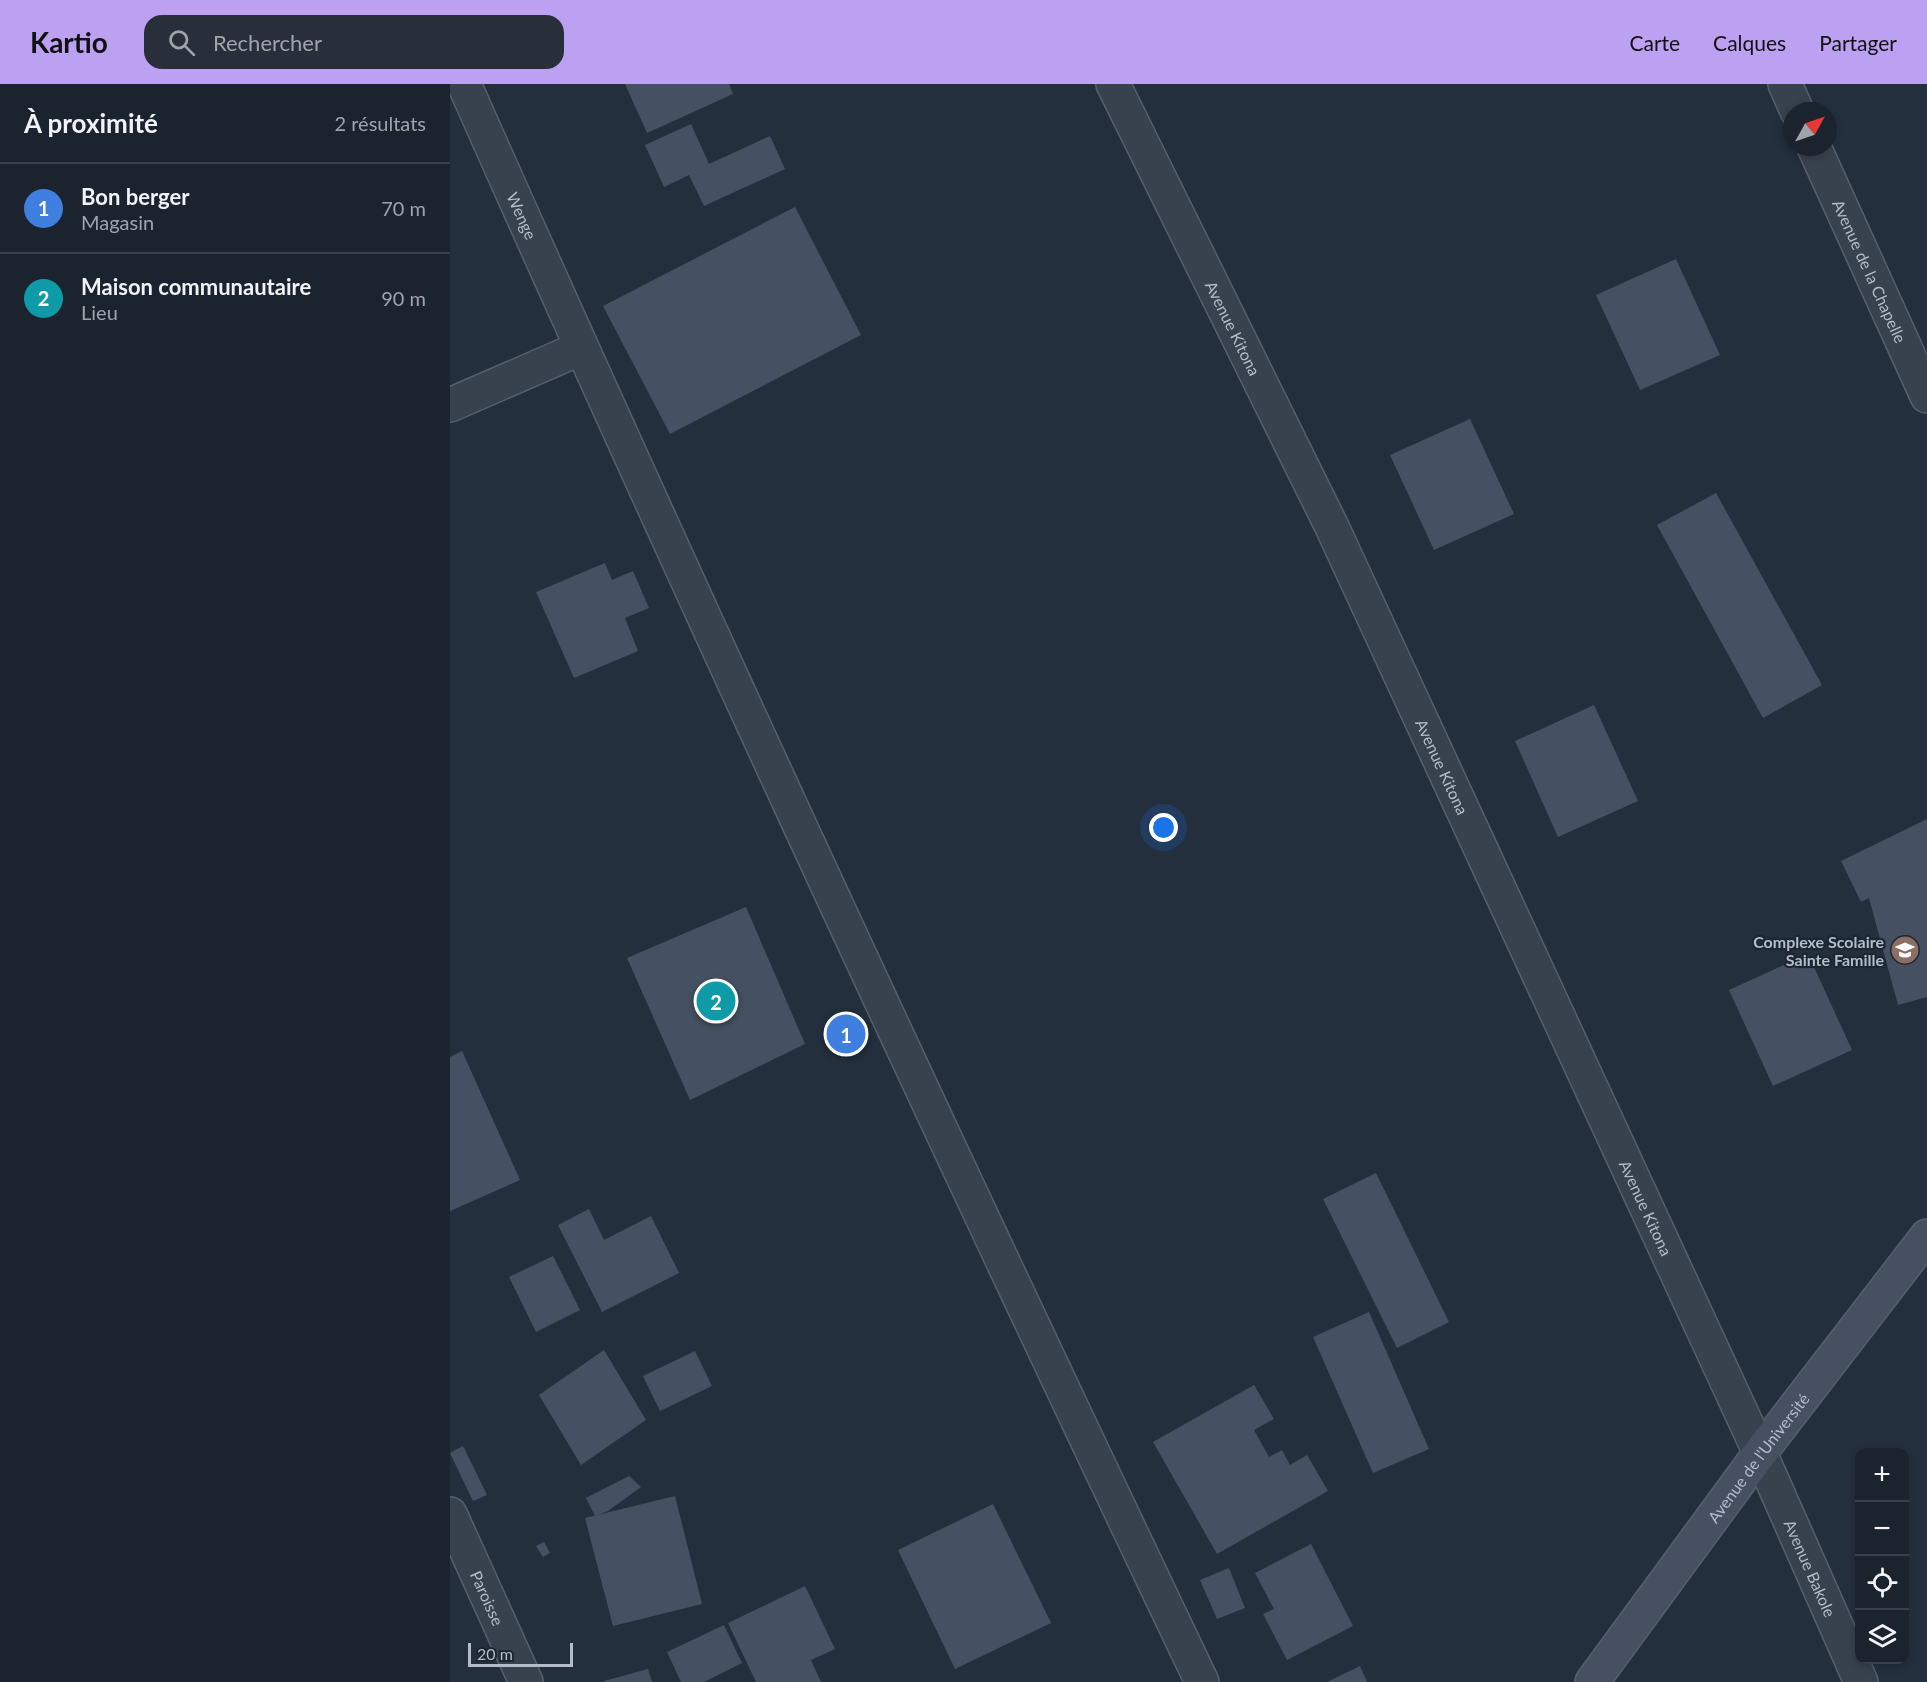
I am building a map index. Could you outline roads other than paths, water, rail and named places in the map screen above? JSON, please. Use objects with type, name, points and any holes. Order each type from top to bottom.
[{"type":"street","name":"Wenge","points":[[464,84],[581,348],[957,1169],[1202,1682]]},
{"type":"street","name":"Avenue Kitona","points":[[1113,84],[1332,527],[1760,1453]]},
{"type":"street","points":[[1785,84],[1793,102]]},
{"type":"street","name":"Avenue de la Chapelle","points":[[1818,156],[1927,396]]},
{"type":"street","points":[[450,405],[581,348]]},
{"type":"street","name":"Avenue de l'Université","points":[[1592,1682],[1760,1453],[1927,1236]]},
{"type":"street","name":"Avenue Bakole","points":[[1760,1453],[1861,1682]]},
{"type":"street","name":"Paroisse","points":[[450,1514],[526,1682]]},
{"type":"place","name":"Complexe Scolaire Sainte Famille","points":[[1905,950]]},
{"type":"place","name":"Maison communautaire","points":[[716,1001]]},
{"type":"place","name":"Bon berger","points":[[846,1034]]}]
